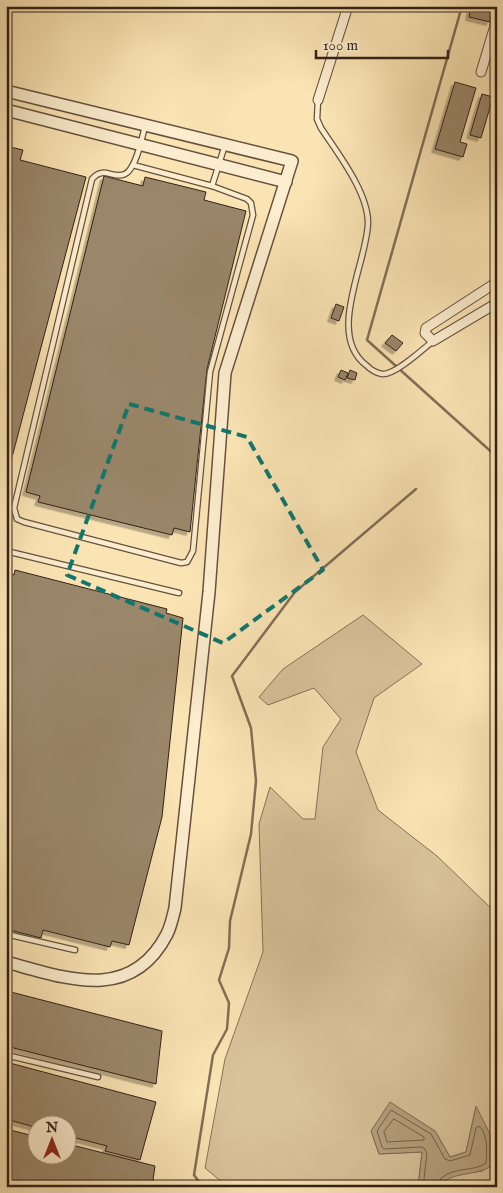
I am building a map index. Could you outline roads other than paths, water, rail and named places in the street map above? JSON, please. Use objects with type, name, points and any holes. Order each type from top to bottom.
[{"type":"street","points":[[318,100],[348,6]]},
{"type":"street","points":[[481,72],[497,19]]},
{"type":"street","points":[[6,91],[292,161],[225,373],[208,602],[175,908],[167,933],[152,956],[135,970],[106,980],[70,979],[6,962]]},
{"type":"street","points":[[6,110],[286,182]]},
{"type":"street","points":[[497,282],[426,328],[426,333],[433,341],[497,303]]},
{"type":"lane","points":[[318,100],[317,119],[358,186],[368,223],[348,322],[351,343],[358,359],[374,371],[383,374],[392,372],[433,341]]},
{"type":"lane","points":[[133,165],[212,186],[247,199],[251,203],[253,215],[210,372],[194,551],[187,562],[181,563],[24,522],[17,519],[14,508],[92,179],[101,172],[120,176],[125,175],[133,165],[145,125]]},
{"type":"lane","points":[[212,186],[225,145]]},
{"type":"lane","points":[[6,551],[179,593]]},
{"type":"lane","points":[[6,934],[75,950]]},
{"type":"lane","points":[[6,1055],[98,1077]]},
{"type":"water","points":[[390,1102],[435,1131],[450,1157],[466,1152],[476,1106],[490,1134],[492,1166],[480,1171],[450,1178],[444,1181],[443,1187],[418,1187],[422,1152],[379,1154],[371,1131]]},
{"type":"waterway","points":[[462,6],[367,340],[497,457]]},
{"type":"waterway","points":[[203,1187],[194,1175],[213,1055],[227,1029],[229,1003],[219,980],[229,948],[230,921],[251,834],[256,781],[251,728],[232,676],[295,592],[416,489]]}]
